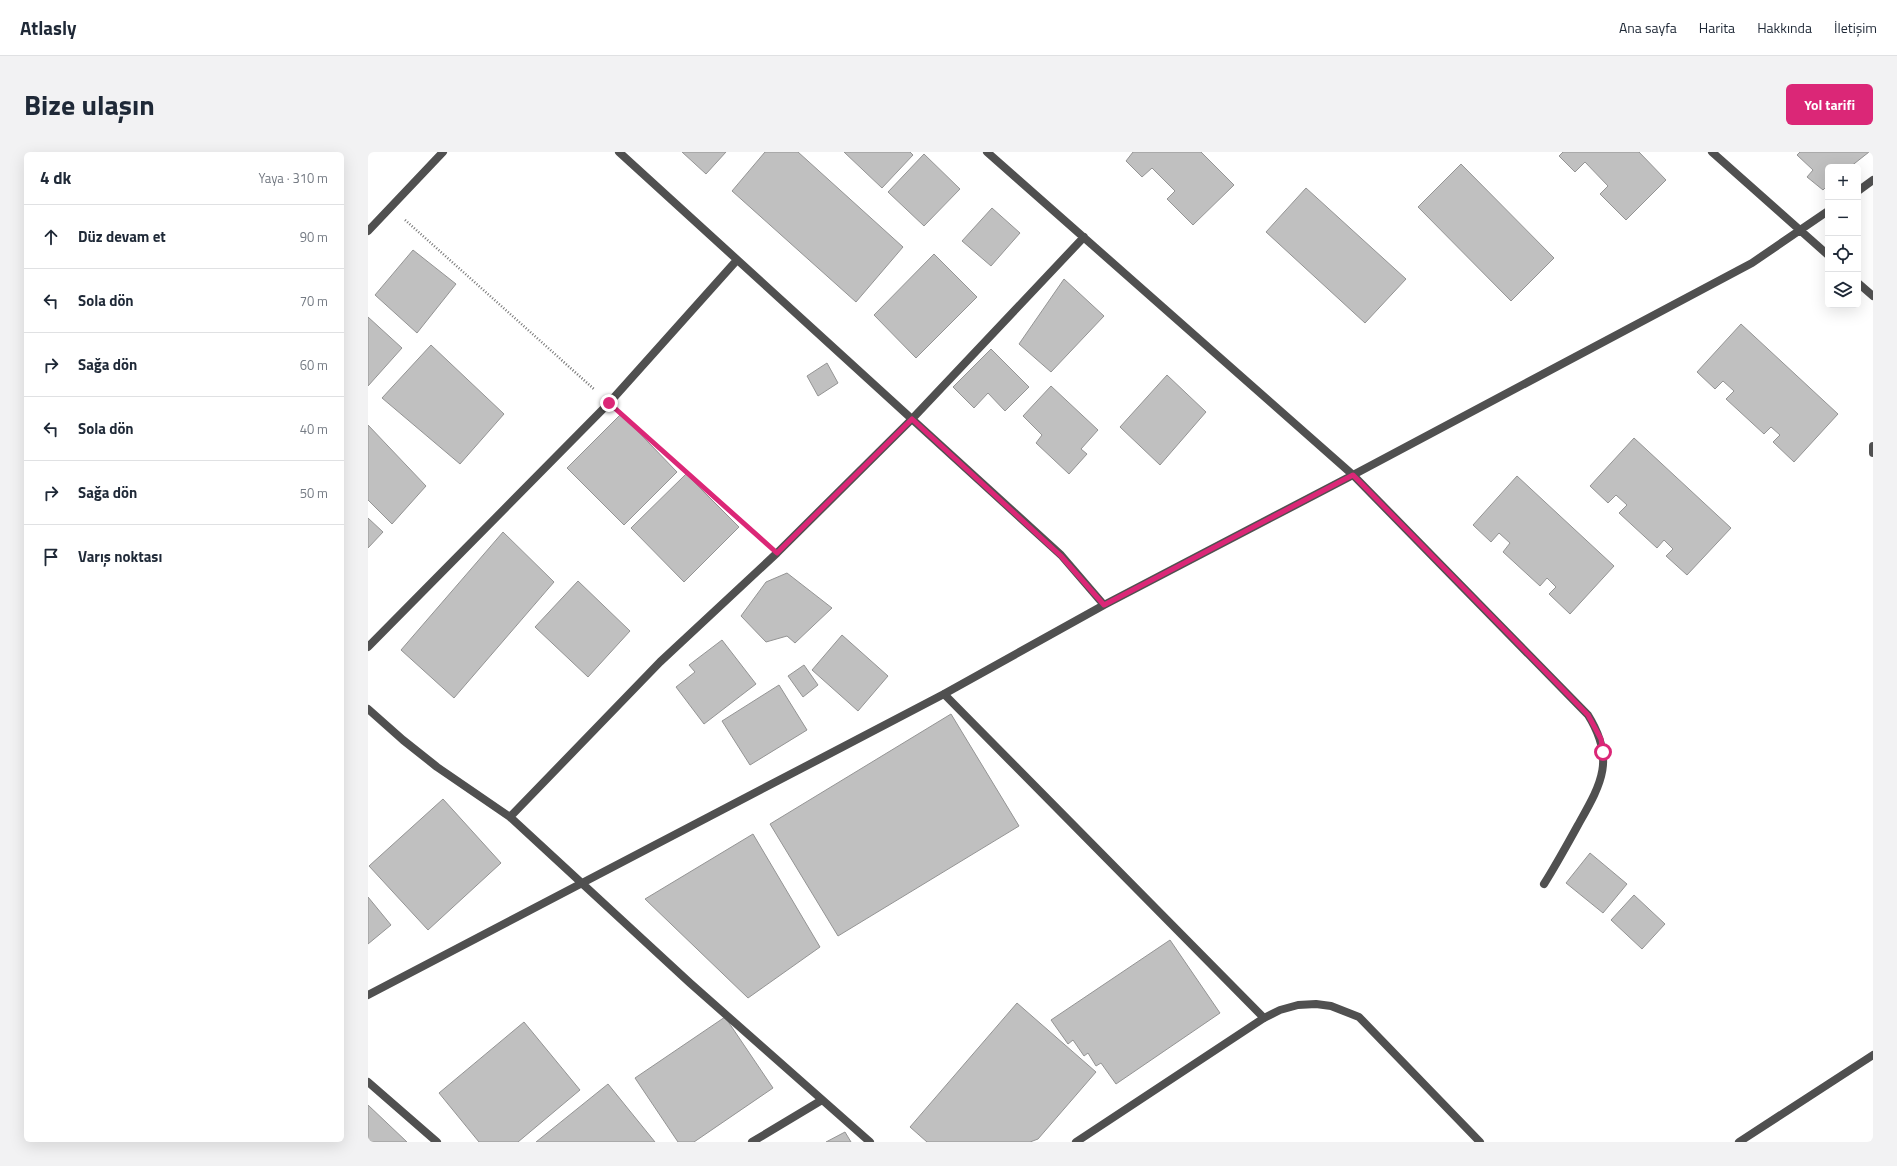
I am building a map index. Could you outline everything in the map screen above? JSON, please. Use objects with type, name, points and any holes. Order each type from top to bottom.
[{"type":"street","points":[[368,231],[443,152]]},
{"type":"street","points":[[619,152],[1061,556],[1104,605]]},
{"type":"street","points":[[987,152],[1353,475],[1588,715],[1596,726],[1603,752],[1604,765],[1598,789],[1544,884]]},
{"type":"street","points":[[1712,152],[1825,252]]},
{"type":"street","points":[[1861,189],[1873,180]]},
{"type":"street","points":[[368,995],[944,694],[1104,605],[1353,475],[1752,263],[1825,213]]},
{"type":"street","points":[[510,817],[660,662],[777,553],[912,419],[1084,237]]},
{"type":"street","points":[[368,647],[609,403],[737,260]]},
{"type":"street","points":[[1861,286],[1873,296]]},
{"type":"street","points":[[1873,446],[1873,453]]},
{"type":"street","points":[[944,694],[1264,1018]]},
{"type":"street","points":[[368,709],[403,740],[437,767],[510,817],[690,983],[870,1142]]},
{"type":"street","points":[[1076,1142],[1264,1018],[1280,1010],[1298,1005],[1316,1004],[1331,1006],[1359,1017],[1480,1142]]},
{"type":"street","points":[[1739,1142],[1873,1055]]},
{"type":"street","points":[[368,1082],[437,1142]]},
{"type":"street","points":[[752,1142],[822,1100]]},
{"type":"path","points":[[391,207],[777,553]]},
{"type":"building","points":[[682,152],[726,152],[706,174]]},
{"type":"building","points":[[765,152],[798,152],[903,247],[856,302],[732,191]]},
{"type":"building","points":[[844,152],[910,152],[913,155],[882,188]]},
{"type":"building","points":[[1133,152],[1201,152],[1234,185],[1193,225],[1167,199],[1175,191],[1152,168],[1142,177],[1126,161]]},
{"type":"building","points":[[1563,152],[1639,152],[1666,180],[1626,220],[1600,194],[1608,186],[1585,162],[1575,172],[1559,156]]},
{"type":"building","points":[[1800,152],[1869,152],[1854,164],[1825,164],[1825,188],[1823,190],[1807,177],[1813,170],[1797,155]]},
{"type":"building","points":[[924,154],[960,189],[924,226],[888,192]]},
{"type":"building","points":[[1461,164],[1554,258],[1511,301],[1418,207]]},
{"type":"building","points":[[1306,188],[1406,279],[1365,323],[1266,232]]},
{"type":"building","points":[[992,208],[1020,233],[991,266],[962,241]]},
{"type":"building","points":[[413,250],[456,284],[417,333],[375,295]]},
{"type":"building","points":[[934,254],[977,297],[916,358],[874,315]]},
{"type":"building","points":[[1064,279],[1104,316],[1051,372],[1019,344]]},
{"type":"building","points":[[368,317],[402,348],[368,386]]},
{"type":"building","points":[[1741,324],[1838,414],[1794,462],[1773,442],[1780,435],[1771,427],[1764,434],[1726,399],[1734,391],[1723,381],[1715,389],[1697,372]]},
{"type":"building","points":[[431,345],[504,414],[460,464],[382,398]]},
{"type":"building","points":[[991,349],[1029,387],[1005,411],[988,393],[974,408],[953,387]]},
{"type":"building","points":[[827,363],[838,383],[818,396],[807,376]]},
{"type":"building","points":[[1167,375],[1206,412],[1160,465],[1120,427]]},
{"type":"building","points":[[1051,386],[1098,430],[1081,449],[1087,454],[1069,474],[1036,443],[1042,435],[1023,416]]},
{"type":"building","points":[[621,414],[677,472],[624,525],[567,468]]},
{"type":"building","points":[[368,425],[426,486],[392,524],[368,500]]},
{"type":"building","points":[[1634,438],[1731,528],[1687,575],[1666,556],[1673,549],[1664,540],[1657,548],[1619,513],[1627,505],[1616,495],[1608,503],[1590,486]]},
{"type":"building","points":[[686,474],[739,527],[684,582],[631,528]]},
{"type":"building","points":[[1517,476],[1614,566],[1570,614],[1549,594],[1556,587],[1547,578],[1540,586],[1503,552],[1510,543],[1499,533],[1491,542],[1473,525]]},
{"type":"building","points":[[368,518],[383,532],[368,548]]},
{"type":"building","points":[[503,532],[554,582],[454,698],[401,650]]},
{"type":"building","points":[[787,573],[832,608],[795,643],[787,636],[766,642],[741,616],[766,582]]},
{"type":"building","points":[[578,581],[630,631],[588,677],[535,627]]},
{"type":"building","points":[[842,635],[888,676],[858,711],[812,670]]},
{"type":"building","points":[[722,640],[756,684],[704,724],[676,687],[695,672],[689,665]]},
{"type":"building","points":[[804,665],[818,685],[803,697],[788,676]]},
{"type":"building","points":[[779,685],[807,730],[750,765],[722,721]]},
{"type":"building","points":[[951,714],[1019,826],[838,936],[770,824]]},
{"type":"building","points":[[443,799],[501,863],[428,930],[369,866]]},
{"type":"building","points":[[753,834],[820,947],[748,998],[645,899]]},
{"type":"building","points":[[1590,853],[1627,884],[1603,913],[1566,883]]},
{"type":"building","points":[[1634,895],[1665,924],[1642,949],[1611,920]]},
{"type":"building","points":[[368,897],[391,925],[368,944]]},
{"type":"building","points":[[1170,940],[1220,1013],[1116,1084],[1101,1063],[1096,1066],[1088,1053],[1084,1056],[1073,1040],[1068,1044],[1051,1020]]},
{"type":"building","points":[[1017,1003],[1096,1072],[1038,1139],[1030,1142],[927,1142],[910,1127]]},
{"type":"building","points":[[725,1017],[773,1088],[694,1142],[678,1142],[635,1078]]},
{"type":"building","points":[[524,1022],[580,1090],[518,1142],[479,1142],[439,1093]]},
{"type":"building","points":[[608,1084],[655,1142],[536,1142]]},
{"type":"building","points":[[368,1105],[407,1142],[368,1142]]},
{"type":"building","points":[[845,1132],[851,1142],[826,1142]]},
{"type":"route","points":[[609,403],[777,553],[912,419],[1061,556],[1104,605],[1353,475],[1588,715],[1596,726],[1601,739],[1603,752]]}]
